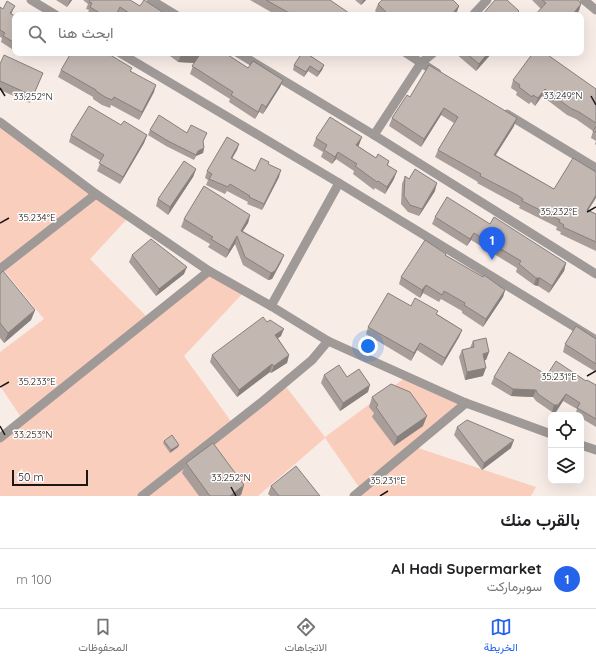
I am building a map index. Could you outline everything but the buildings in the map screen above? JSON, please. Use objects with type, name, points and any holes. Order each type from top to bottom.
[{"type":"street","points":[[31,0],[51,12]]},
{"type":"street","points":[[151,0],[171,12]]},
{"type":"street","points":[[476,12],[487,0]]},
{"type":"street","points":[[584,0],[596,10]]},
{"type":"street","points":[[125,56],[339,183],[596,340]]},
{"type":"street","points":[[243,56],[374,135],[596,274]]},
{"type":"street","points":[[410,56],[447,79]]},
{"type":"street","points":[[374,135],[421,63],[429,56]]},
{"type":"street","points":[[500,110],[596,168]]},
{"type":"street","points":[[0,122],[96,194],[209,271],[271,306],[328,342],[466,404],[548,433]]},
{"type":"street","points":[[271,306],[339,183]]},
{"type":"street","points":[[0,270],[96,194]]},
{"type":"street","points":[[0,438],[209,271]]},
{"type":"street","points":[[142,496],[263,402],[312,360],[328,342]]},
{"type":"street","points":[[354,496],[466,404]]},
{"type":"street","points":[[584,446],[596,450]]},
{"type":"shaded area","points":[[0,121],[129,217],[90,259],[149,319],[209,271],[245,291],[184,356],[233,424],[284,384],[325,437],[406,377],[466,403],[415,447],[536,487],[531,496],[354,496],[361,490],[325,438],[258,496],[0,496],[0,434],[23,420],[0,386],[0,352],[44,319],[2,268],[0,269]]},
{"type":"place","name":"Al Hadi Supermarket","points":[[492,260]]}]
